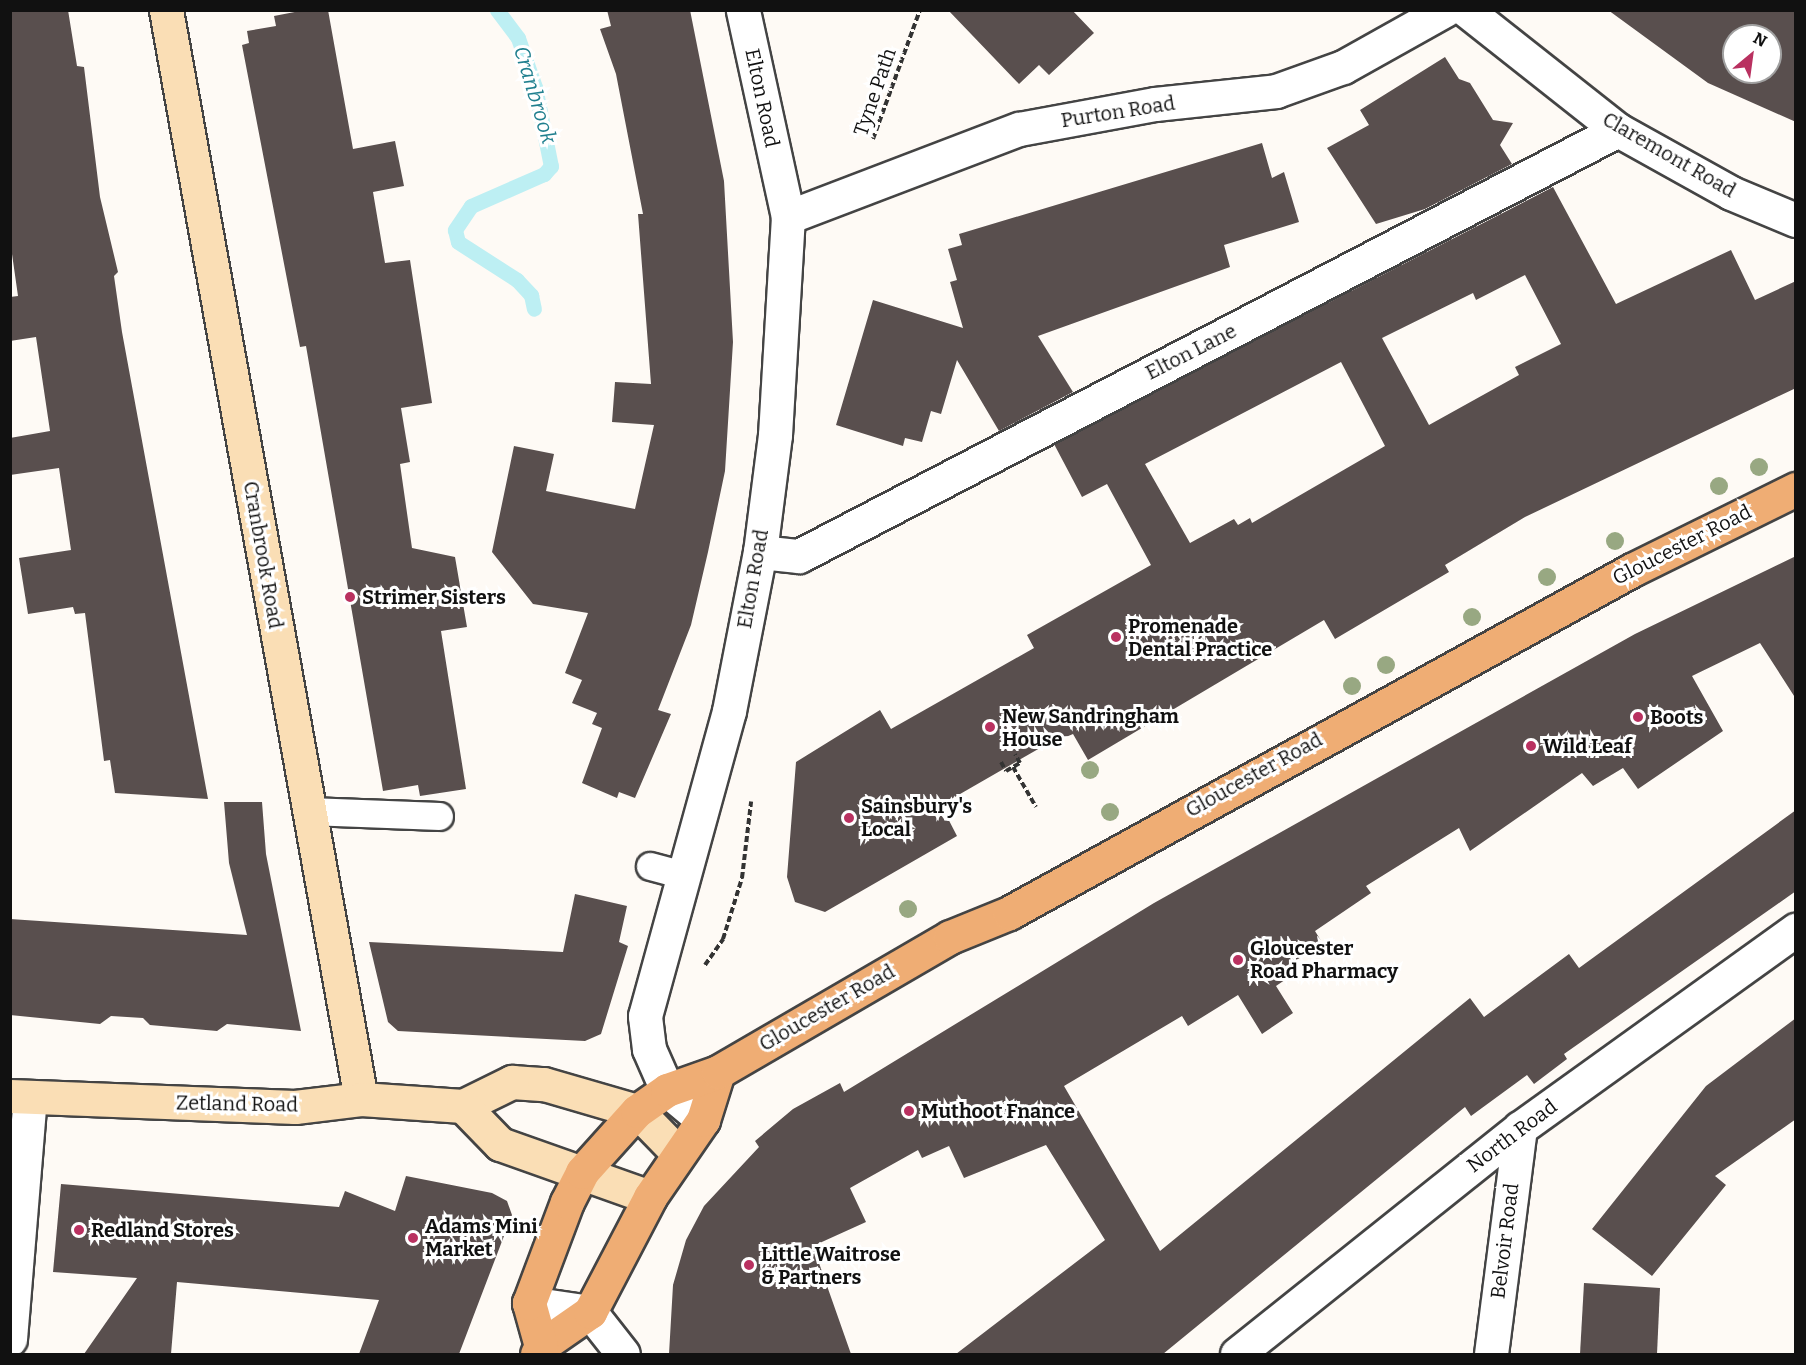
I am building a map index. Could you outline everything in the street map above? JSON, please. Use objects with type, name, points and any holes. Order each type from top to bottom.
[{"type":"main road","name":"Cranbrook Road","points":[[166,10],[360,1099]]},
{"type":"main road","name":"Gloucester Road","points":[[582,1172],[637,1111],[667,1089],[718,1072],[950,937],[1009,913],[1632,570],[1796,489]]},
{"type":"main road","points":[[582,1172],[529,1303],[539,1350],[590,1312],[650,1197],[678,1153],[703,1120],[718,1072]]},
{"type":"main road","name":"Zetland Road","points":[[20,1097],[296,1107],[360,1099],[463,1106],[512,1082],[566,1089],[637,1111],[678,1153]]},
{"type":"main road","points":[[463,1106],[500,1144],[650,1197]]},
{"type":"street","name":"Elton Road","points":[[703,1120],[667,1089],[649,1049],[645,1016],[729,711],[760,552],[775,435],[788,218],[743,10]]},
{"type":"street","name":"Purton Road","points":[[788,218],[867,185],[1019,129],[1155,104],[1276,91],[1343,67],[1445,10]]},
{"type":"street","name":"Claremont Road","points":[[1466,10],[1618,130],[1731,193],[1796,220]]},
{"type":"street","name":"Elton Lane","points":[[760,552],[799,556],[1618,130]]},
{"type":"street","name":"North Road","points":[[1237,1354],[1520,1128],[1796,930]]},
{"type":"street","points":[[10,1339],[20,1097]]},
{"type":"street","name":"Belvoir Road","points":[[1491,1354],[1520,1128]]},
{"type":"street","points":[[529,1303],[590,1312],[623,1354]]},
{"type":"lane","points":[[309,812],[377,816],[438,816]]},
{"type":"lane","points":[[650,866],[684,875]]},
{"type":"path","name":"Tyne Path","points":[[867,185],[874,128],[920,10]]},
{"type":"path","points":[[1001,762],[1006,771],[1020,763],[1015,754]]},
{"type":"path","points":[[1013,767],[1036,807]]},
{"type":"building","points":[[10,10],[68,10],[77,66],[84,67],[100,197],[118,272],[114,276],[122,332],[208,799],[115,793],[110,760],[104,761],[85,613],[75,614],[73,607],[28,614],[19,558],[71,550],[59,468],[10,475],[10,438],[50,431],[36,337],[10,341],[10,297],[18,296],[10,240]]},
{"type":"building","points":[[305,10],[328,10],[353,149],[395,141],[404,186],[373,192],[385,263],[410,260],[432,403],[401,408],[410,462],[400,464],[412,548],[455,557],[467,627],[441,631],[466,789],[420,796],[418,785],[383,791],[306,346],[300,347],[242,45],[249,43],[247,31],[276,26],[274,16]]},
{"type":"building","points":[[607,10],[690,10],[724,181],[733,342],[725,471],[708,552],[691,625],[658,710],[671,714],[635,798],[619,792],[617,798],[582,783],[602,728],[592,724],[597,713],[572,703],[582,680],[565,673],[588,613],[533,604],[492,552],[514,446],[554,454],[546,491],[635,509],[654,425],[612,422],[615,382],[651,384],[638,214],[643,214],[616,74],[600,29],[611,26]]},
{"type":"building","points":[[948,10],[1072,10],[1094,33],[1049,75],[1039,65],[1019,84]]},
{"type":"building","points":[[1608,10],[1796,10],[1796,122],[1708,83]]},
{"type":"building","points":[[1445,57],[1459,79],[1470,83],[1493,120],[1513,123],[1500,145],[1512,164],[1425,209],[1376,224],[1327,148],[1369,125],[1360,110]]},
{"type":"building","points":[[1262,143],[1272,178],[1284,172],[1299,222],[1224,245],[1230,267],[1038,336],[1073,392],[999,431],[957,360],[941,414],[931,411],[922,442],[905,438],[903,446],[836,425],[873,300],[963,328],[950,282],[957,280],[948,249],[962,245],[959,234]]},
{"type":"building","points":[[1553,187],[1616,304],[1731,250],[1755,300],[1796,281],[1796,388],[1525,517],[1445,565],[1449,572],[1335,639],[1324,620],[1088,760],[1073,734],[1040,748],[941,805],[957,836],[825,912],[795,902],[787,877],[796,762],[880,710],[891,729],[1034,648],[1027,635],[1151,565],[1107,484],[1082,497],[1054,444]],"holes":[[[1525,275],[1561,344],[1515,367],[1519,375],[1429,425],[1382,338],[1473,293],[1476,300]],[[1341,362],[1385,446],[1252,523],[1250,518],[1238,525],[1234,519],[1190,543],[1145,464]]]},
{"type":"building","points":[[1796,556],[1796,699],[1760,643],[1692,676],[1723,731],[1638,789],[1623,768],[1593,786],[1582,773],[1470,851],[1459,828],[1366,886],[1371,893],[1315,931],[1323,944],[1293,962],[1298,971],[1276,986],[1293,1013],[1262,1034],[1238,995],[1188,1026],[1182,1016],[1064,1086],[1160,1251],[1470,998],[1484,1017],[1569,954],[1579,968],[1796,810],[1796,891],[1564,1054],[1567,1059],[1534,1084],[1527,1075],[1471,1116],[1465,1107],[1163,1354],[956,1354],[1105,1240],[1046,1145],[964,1178],[949,1146],[922,1158],[918,1150],[850,1188],[866,1222],[813,1246],[851,1354],[669,1354],[673,1285],[686,1240],[704,1206],[759,1147],[755,1141],[793,1109],[840,1083],[844,1092],[1154,903],[1635,634]]},
{"type":"building","points":[[224,802],[262,802],[266,854],[301,1031],[227,1024],[217,1031],[150,1025],[143,1018],[111,1016],[100,1024],[10,1015],[10,919],[247,935],[229,863]]},
{"type":"building","points":[[575,894],[627,906],[619,942],[628,946],[601,1034],[585,1041],[398,1031],[388,1022],[369,942],[563,952]]},
{"type":"building","points":[[1796,1018],[1796,1119],[1715,1176],[1726,1185],[1652,1276],[1592,1229],[1706,1086]]},
{"type":"building","points":[[406,1176],[492,1193],[507,1201],[512,1215],[459,1354],[359,1354],[379,1300],[177,1282],[171,1354],[84,1354],[137,1278],[53,1272],[61,1184],[339,1207],[345,1191],[395,1211]]},
{"type":"building","points":[[1584,1283],[1660,1288],[1657,1354],[1580,1354]]},
{"type":"waterway","name":"Cranbrook","points":[[497,10],[518,38],[535,87],[551,166],[544,174],[471,206],[455,230],[458,242],[517,280],[531,295],[534,309]]},
{"type":"place","name":"Strimer Sisters","points":[[350,597]]},
{"type":"place","name":"Promenade Dental Practice","points":[[1116,637]]},
{"type":"place","name":"Boots","points":[[1638,717]]},
{"type":"place","name":"New Sandringham House","points":[[990,727]]},
{"type":"place","name":"Wild Leaf","points":[[1531,746]]},
{"type":"place","name":"Sainsbury's Local","points":[[849,818]]},
{"type":"place","name":"Gloucester Road Pharmacy","points":[[1238,960]]},
{"type":"place","name":"Muthoot Fnance","points":[[909,1111]]},
{"type":"place","name":"Redland Stores","points":[[79,1230]]},
{"type":"place","name":"Adams Mini Market","points":[[413,1238]]},
{"type":"place","name":"Little Waitrose & Partners","points":[[749,1265]]}]
